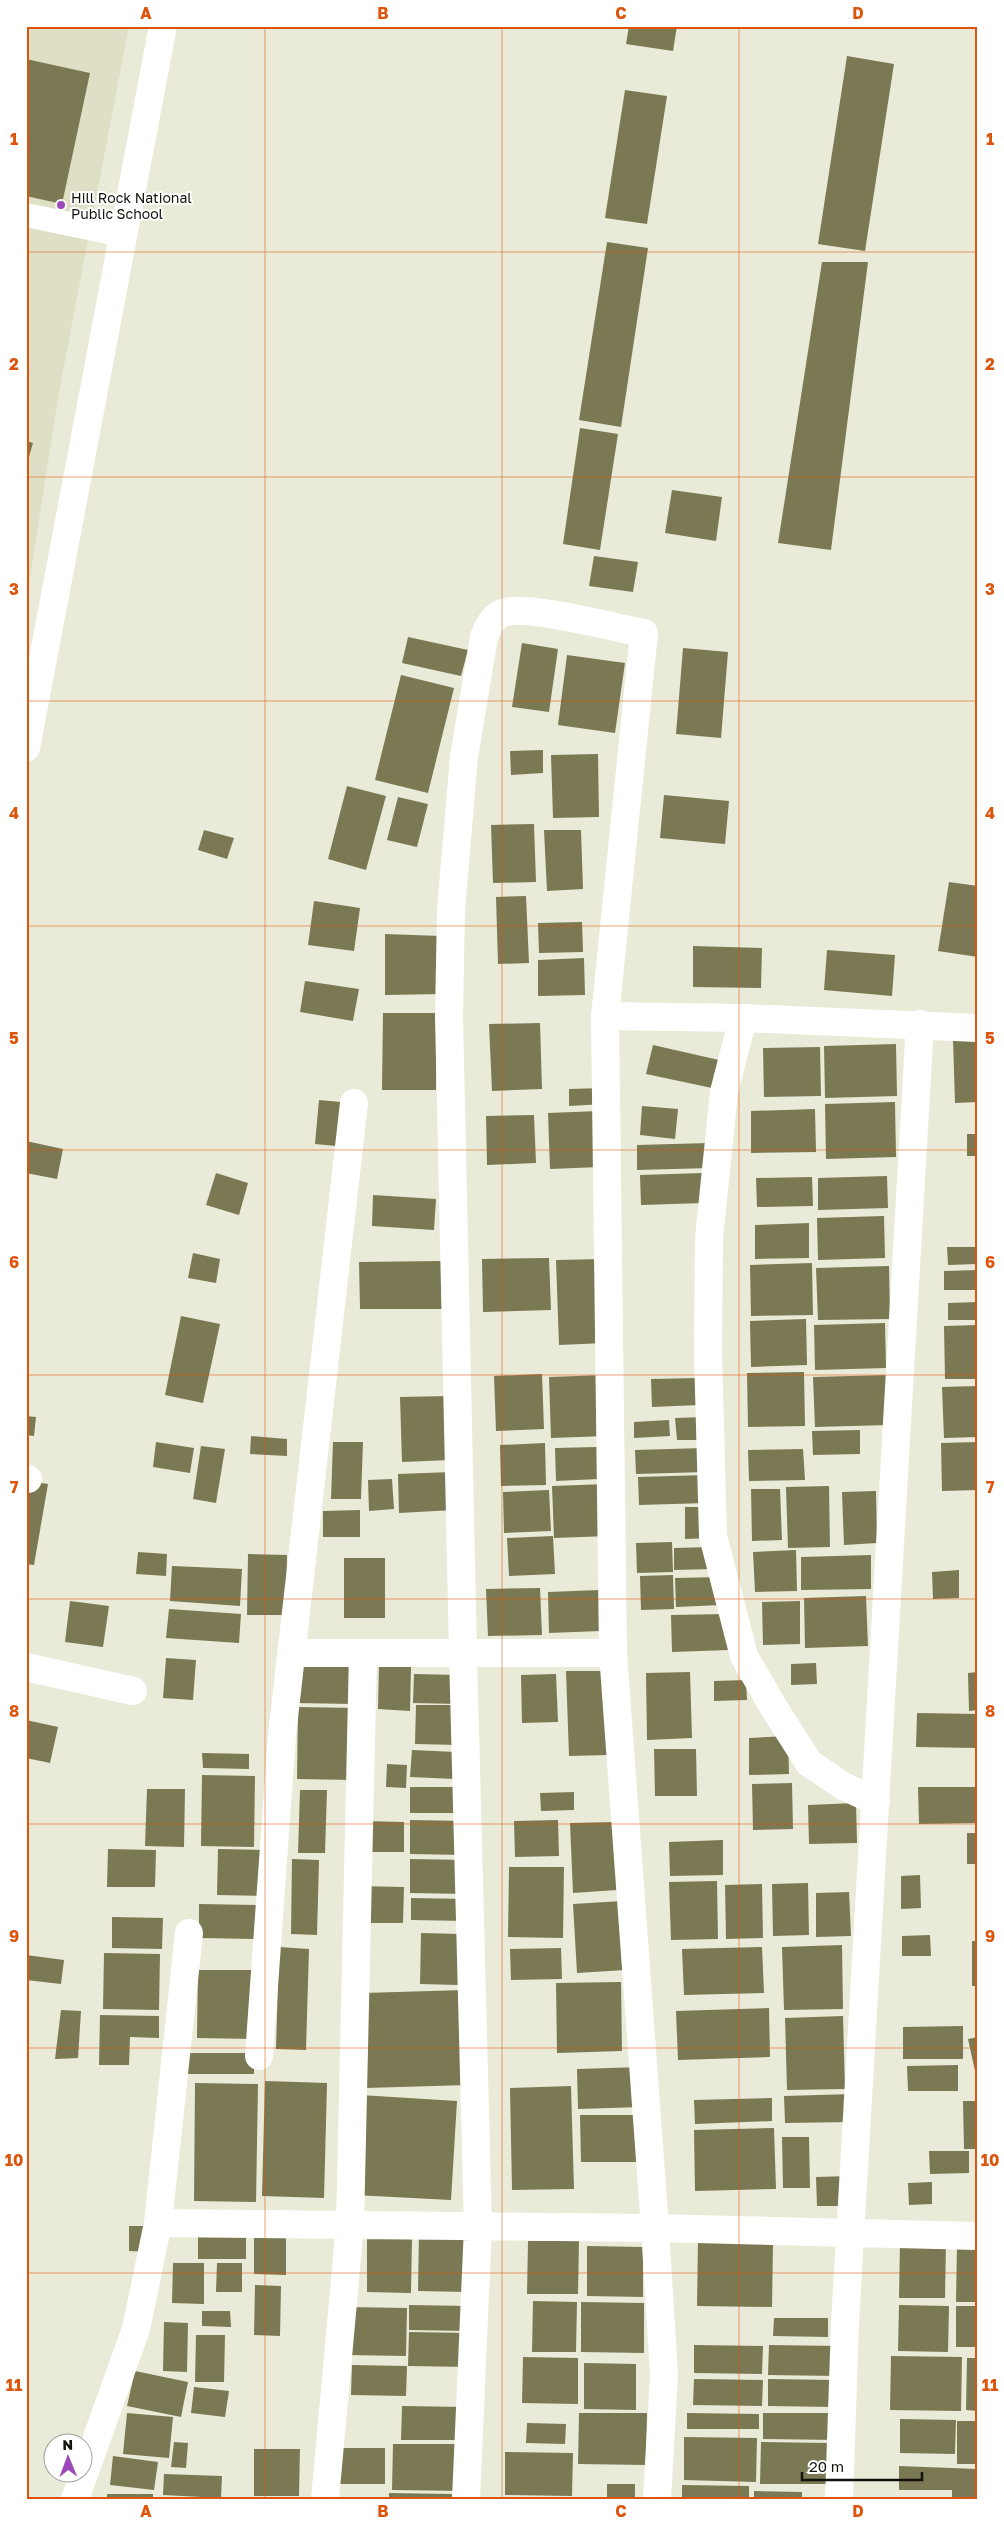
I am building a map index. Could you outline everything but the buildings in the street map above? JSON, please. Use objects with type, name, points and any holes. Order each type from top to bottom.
[{"type":"street","points":[[26,748],[163,26]]},
{"type":"street","points":[[466,2499],[478,2227],[463,1653],[450,1016],[451,910],[464,757],[484,637],[490,621],[505,612],[526,610],[644,633],[605,1016],[613,1653],[664,2375],[657,2499]]},
{"type":"street","points":[[605,1016],[743,1018],[920,1024],[978,1028]]},
{"type":"street","points":[[743,1018],[724,1092],[709,1238],[708,1354],[713,1536],[744,1656],[774,1708],[809,1763],[843,1786],[876,1801]]},
{"type":"street","points":[[838,2499],[845,2324],[852,2232],[920,1024]]},
{"type":"street","points":[[259,2056],[282,1735],[354,1103]]},
{"type":"street","points":[[292,1653],[613,1653]]},
{"type":"street","points":[[325,2499],[350,2225],[363,1653]]},
{"type":"street","points":[[26,1667],[133,1691]]},
{"type":"street","points":[[76,2499],[136,2329],[158,2223],[189,1933]]},
{"type":"street","points":[[158,2223],[655,2228],[978,2236]]},
{"type":"lane","points":[[26,215],[123,235]]},
{"type":"shaded area","name":"Hill Rock National Public School","points":[[26,26],[129,26],[59,392],[26,603]]},
{"type":"place","name":"Hill Rock National Public School","points":[[61,205]]}]
